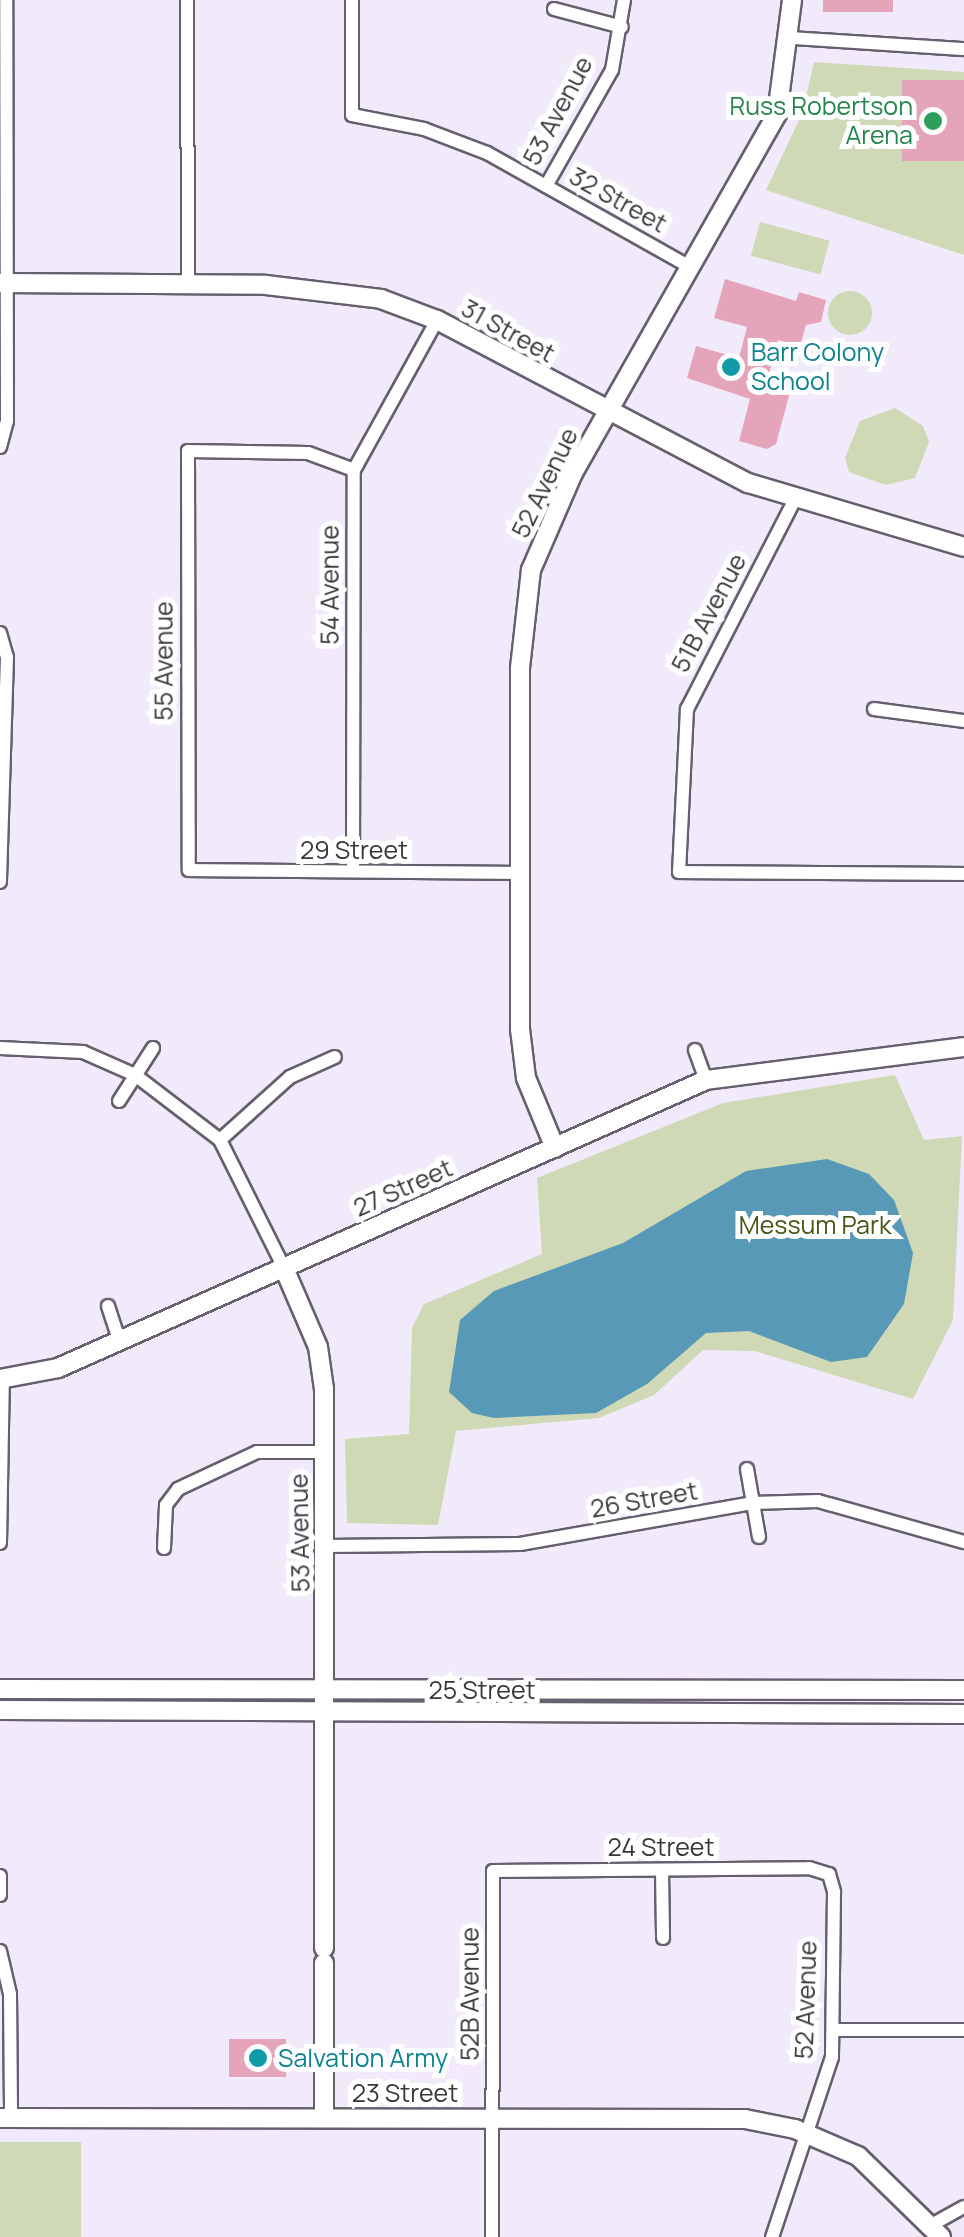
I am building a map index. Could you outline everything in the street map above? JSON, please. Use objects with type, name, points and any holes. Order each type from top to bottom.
[{"type":"street","points":[[0,448],[6,0]]},
{"type":"street","points":[[187,0],[188,284]]},
{"type":"street","name":"32 Street","points":[[352,0],[352,115],[424,129],[546,186],[692,268]]},
{"type":"street","name":"53 Avenue","points":[[546,186],[612,70],[624,0]]},
{"type":"street","name":"52 Avenue","points":[[554,1148],[526,1078],[520,873],[522,633],[531,570],[609,414],[777,114],[792,38],[792,0]]},
{"type":"street","points":[[554,10],[622,27]]},
{"type":"street","points":[[792,38],[964,48]]},
{"type":"street","name":"31 Street","points":[[4,284],[188,284],[330,290],[437,320],[609,414],[794,501],[964,547]]},
{"type":"street","name":"54 Avenue","points":[[353,872],[354,470],[437,320]]},
{"type":"street","name":"55 Avenue","points":[[189,870],[188,451],[308,452],[354,470]]},
{"type":"street","name":"51B Avenue","points":[[794,501],[686,709],[678,872],[964,874]]},
{"type":"street","points":[[0,633],[7,657],[0,882]]},
{"type":"street","points":[[874,709],[964,720]]},
{"type":"street","name":"29 Street","points":[[189,870],[520,873]]},
{"type":"street","name":"27 Street","points":[[1,1380],[58,1368],[706,1080],[964,1047]]},
{"type":"street","points":[[0,1048],[83,1052],[135,1075],[220,1140],[290,1077],[335,1058]]},
{"type":"street","points":[[119,1100],[153,1048]]},
{"type":"street","points":[[696,1050],[706,1080]]},
{"type":"street","name":"53 Avenue","points":[[220,1140],[284,1268],[318,1347],[326,1546],[324,2118]]},
{"type":"street","points":[[108,1306],[119,1339]]},
{"type":"street","points":[[0,1543],[1,1380]]},
{"type":"street","points":[[164,1548],[166,1505],[178,1489],[257,1452],[323,1452]]},
{"type":"street","points":[[746,1469],[759,1536]]},
{"type":"street","name":"26 Street","points":[[326,1546],[520,1544],[754,1503],[844,1506],[964,1542]]},
{"type":"street","name":"25 Street","points":[[0,1689],[964,1690]]},
{"type":"street","name":"25 Street","points":[[0,1710],[326,1715],[964,1714]]},
{"type":"street","name":"24 Street","points":[[492,1871],[829,1874]]},
{"type":"street","name":"52B Avenue","points":[[492,1871],[492,2237]]},
{"type":"street","points":[[662,1871],[663,1938]]},
{"type":"street","name":"52 Avenue","points":[[772,2237],[828,2081],[833,2030],[829,1874]]},
{"type":"street","points":[[0,1876],[0,1895]]},
{"type":"street","points":[[0,1952],[10,1994],[5,2118]]},
{"type":"street","points":[[833,2030],[964,2030]]},
{"type":"street","name":"23 Street","points":[[5,2118],[732,2119],[809,2134]]},
{"type":"street","points":[[809,2134],[876,2168],[937,2231],[964,2206]]},
{"type":"green space","points":[[814,62],[964,72],[964,255],[766,190],[802,114]]},
{"type":"green space","points":[[760,222],[830,241],[820,274],[751,256]]},
{"type":"green space","points":[[850,291],[866,297],[872,313],[866,329],[850,335],[834,329],[828,313],[834,297]]},
{"type":"green space","points":[[895,408],[923,426],[929,442],[915,478],[886,485],[849,472],[845,458],[860,421]]},
{"type":"green space","name":"Messum Park","points":[[895,1075],[924,1140],[962,1136],[953,1320],[913,1399],[755,1351],[703,1350],[654,1395],[599,1418],[456,1431],[438,1525],[347,1523],[345,1439],[409,1434],[412,1328],[424,1304],[542,1254],[537,1178],[723,1103]]},
{"type":"green space","points":[[0,2142],[81,2142],[81,2237],[0,2237]]},
{"type":"water","points":[[827,1159],[869,1174],[894,1200],[913,1253],[904,1304],[867,1357],[831,1362],[749,1331],[706,1333],[647,1384],[596,1413],[494,1418],[472,1413],[449,1392],[460,1320],[494,1291],[623,1243],[746,1171]]},
{"type":"building","points":[[823,0],[893,0],[893,12],[823,12]]},
{"type":"building","name":"Russ Robertson Arena","points":[[902,80],[964,80],[964,161],[902,161]]},
{"type":"building","name":"Barr Colony School","points":[[725,279],[796,301],[799,292],[826,300],[821,322],[806,325],[800,346],[778,340],[769,374],[793,381],[776,444],[767,449],[739,441],[750,399],[687,378],[696,346],[739,358],[747,327],[714,318]]},
{"type":"building","name":"Salvation Army","points":[[229,2039],[286,2039],[286,2077],[229,2077]]},
{"type":"place","name":"Russ Robertson Arena","points":[[933,121]]},
{"type":"place","name":"Barr Colony School","points":[[731,367]]},
{"type":"place","name":"Salvation Army","points":[[258,2058]]}]
